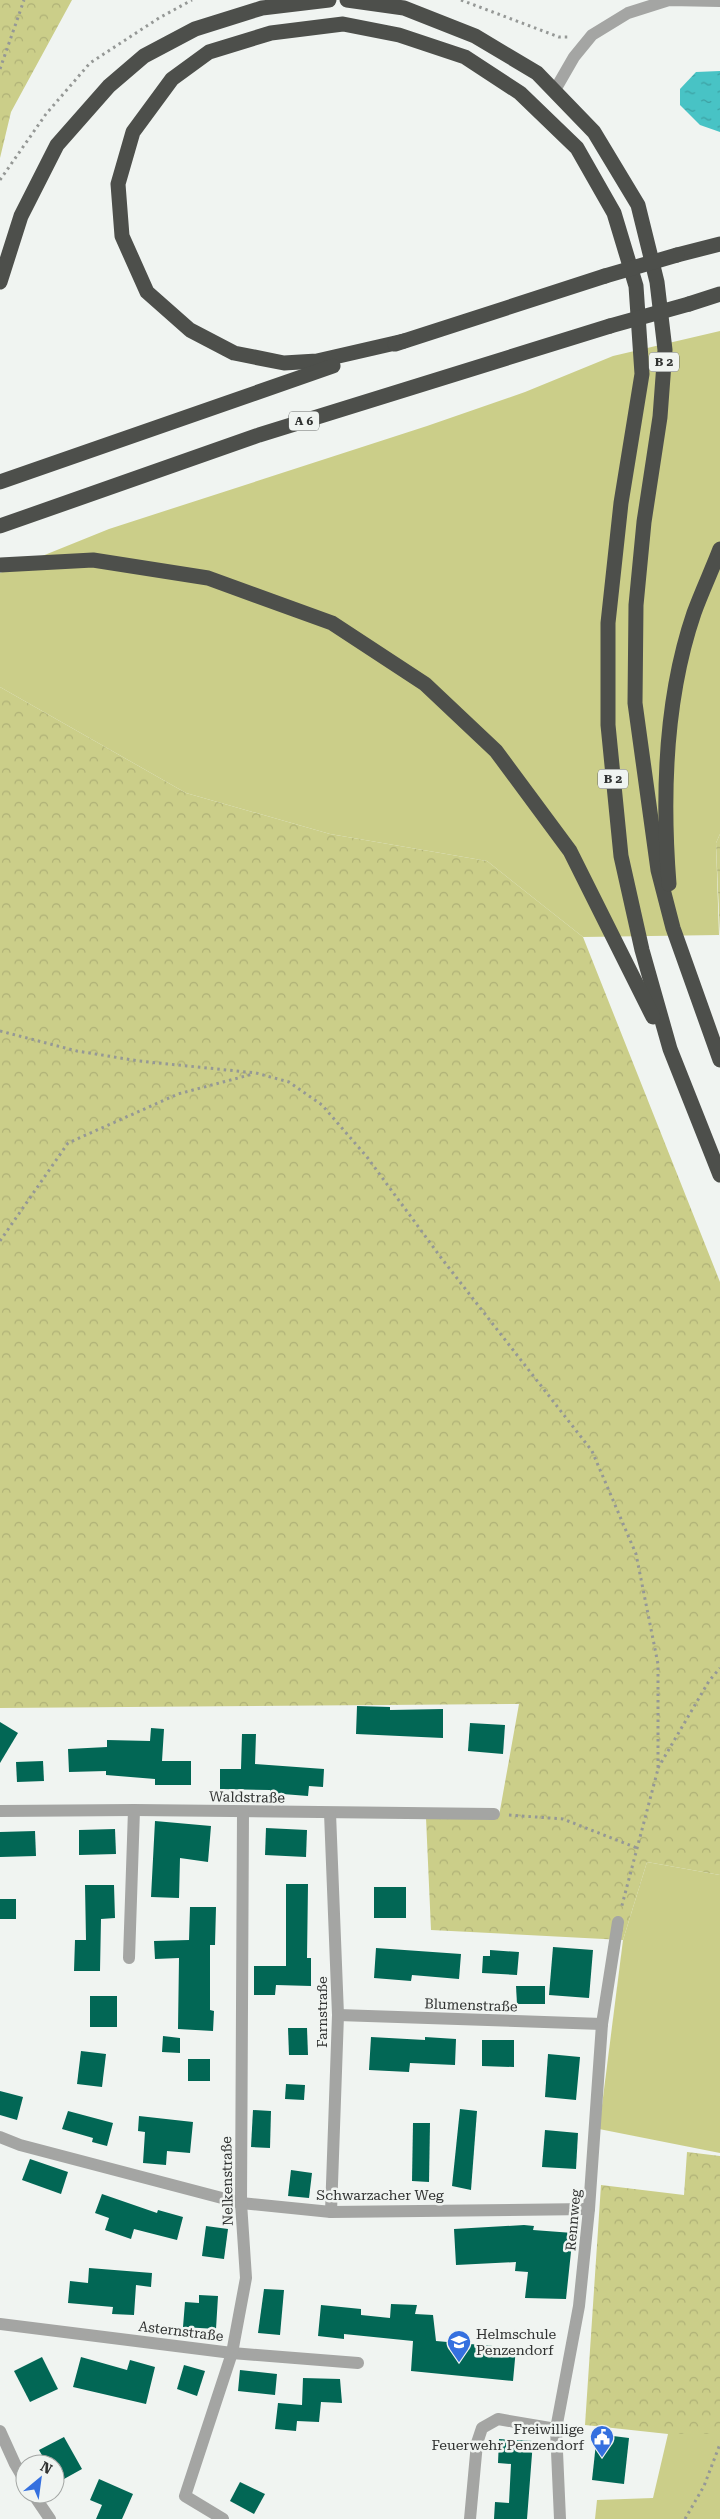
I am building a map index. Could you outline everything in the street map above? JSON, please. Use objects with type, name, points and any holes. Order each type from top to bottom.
[{"type":"highway","points":[[0,282],[21,216],[58,145],[116,80],[144,56],[196,29],[262,8],[329,0]]},
{"type":"highway","points":[[347,0],[404,8],[475,36],[537,73],[555,90]]},
{"type":"highway","name":"B 2","points":[[404,341],[317,361],[284,363],[234,353],[190,330],[147,292],[122,236],[118,184],[133,132],[172,79],[208,52],[271,33],[343,24],[399,35],[465,57],[520,93],[577,148],[614,213],[636,286],[642,374],[621,503],[608,623],[608,725],[621,856],[642,950],[670,1049],[720,1175]]},
{"type":"highway","name":"B 2","points":[[555,90],[594,132],[638,205],[658,282],[665,350],[660,417],[644,522],[636,606],[635,703],[657,860],[673,928],[720,1060]]},
{"type":"highway","points":[[0,482],[404,341],[605,276],[720,244]]},
{"type":"highway","name":"A 6","points":[[0,526],[259,434],[720,294]]},
{"type":"highway","points":[[673,928],[666,803],[676,687],[694,613],[720,549]]},
{"type":"highway","points":[[0,565],[93,560],[208,578],[332,623],[424,684],[496,751],[570,851],[670,1049]]},
{"type":"street","points":[[555,90],[574,57],[592,35],[628,13],[669,0],[720,1]]},
{"type":"street","points":[[128,1958],[134,1810]]},
{"type":"street","name":"Waldstraße","points":[[0,1811],[134,1810],[494,1814]]},
{"type":"street","name":"Nelkenstraße","points":[[223,2519],[185,2496],[232,2353],[246,2278],[241,2203],[243,1812]]},
{"type":"street","name":"Farnstraße","points":[[330,1813],[338,2015],[331,2212]]},
{"type":"street","name":"Rennweg","points":[[560,2519],[556,2429],[579,2306],[589,2209],[602,2024],[618,1922]]},
{"type":"street","name":"Blumenstraße","points":[[338,2015],[602,2024]]},
{"type":"street","name":"Schwarzacher Weg","points":[[0,2137],[20,2145],[241,2203],[331,2212],[589,2209]]},
{"type":"street","name":"Asternstraße","points":[[0,2324],[232,2353],[358,2363]]},
{"type":"street","points":[[470,2519],[477,2444],[482,2428],[498,2418],[556,2429]]},
{"type":"street","points":[[0,2431],[15,2464]]},
{"type":"street","points":[[40,2504],[50,2519]]},
{"type":"path","points":[[0,70],[24,0]]},
{"type":"path","points":[[0,180],[46,114],[90,63],[137,32],[192,0]]},
{"type":"path","points":[[461,0],[559,37],[592,35]]},
{"type":"path","points":[[0,1031],[86,1052],[256,1073],[289,1082],[322,1105],[367,1157],[442,1259],[592,1452],[638,1564],[658,1664],[658,1769],[618,1922]]},
{"type":"path","points":[[0,1241],[68,1142],[178,1094],[256,1073]]},
{"type":"path","points":[[658,1769],[709,1681],[720,1668]]},
{"type":"path","points":[[494,1814],[563,1819],[637,1848]]},
{"type":"path","points":[[685,2519],[704,2486],[720,2444]]},
{"type":"green space","points":[[0,0],[72,0],[11,112],[0,158]]},
{"type":"green space","points":[[720,331],[720,834],[716,843],[719,935],[583,937],[487,861],[330,834],[186,793],[0,687],[0,573],[109,529],[427,426],[525,392],[613,356]]},
{"type":"green space","points":[[0,687],[186,793],[330,834],[487,861],[583,937],[720,1282],[720,1875],[647,1862],[623,1940],[431,1930],[426,1818],[499,1816],[519,1704],[0,1708]]},
{"type":"green space","points":[[720,834],[720,937],[716,843]]},
{"type":"green space","points":[[647,1862],[720,1875],[720,2153],[599,2129],[623,1940]]},
{"type":"green space","points":[[687,2152],[720,2156],[720,2434],[668,2434],[585,2425],[601,2185],[684,2195]]},
{"type":"green space","points":[[668,2434],[720,2434],[720,2519],[595,2519],[597,2500],[653,2498]]},
{"type":"water","points":[[720,71],[720,132],[700,125],[680,105],[680,89],[696,72]]},
{"type":"building","points":[[357,1706],[390,1707],[390,1710],[443,1709],[443,1738],[356,1734]]},
{"type":"building","points":[[0,1722],[18,1733],[0,1763]]},
{"type":"building","points":[[470,1723],[505,1725],[503,1754],[468,1751]]},
{"type":"building","points":[[151,1728],[164,1729],[162,1761],[191,1761],[191,1785],[155,1785],[155,1779],[106,1775],[106,1771],[69,1772],[68,1749],[107,1747],[107,1740],[150,1741]]},
{"type":"building","points":[[242,1734],[256,1734],[255,1764],[324,1769],[323,1787],[309,1786],[308,1796],[270,1793],[270,1790],[220,1789],[220,1769],[241,1769]]},
{"type":"building","points":[[43,1761],[44,1781],[17,1782],[16,1762]]},
{"type":"building","points":[[155,1821],[211,1826],[208,1862],[180,1858],[179,1898],[151,1897]]},
{"type":"building","points":[[266,1828],[307,1830],[306,1857],[265,1855]]},
{"type":"building","points":[[115,1829],[116,1854],[79,1855],[79,1830]]},
{"type":"building","points":[[35,1831],[36,1856],[0,1857],[0,1832]]},
{"type":"building","points":[[286,1884],[308,1884],[307,1958],[311,1958],[311,1986],[276,1985],[275,1995],[254,1995],[254,1966],[286,1966]]},
{"type":"building","points":[[85,1885],[114,1885],[115,1918],[101,1919],[100,1971],[74,1971],[75,1940],[86,1940]]},
{"type":"building","points":[[374,1887],[406,1887],[406,1918],[374,1918]]},
{"type":"building","points":[[0,1899],[16,1899],[16,1919],[0,1919]]},
{"type":"building","points":[[190,1907],[216,1907],[215,1945],[210,1945],[210,2010],[214,2011],[213,2031],[178,2029],[179,1958],[155,1959],[154,1941],[189,1940]]},
{"type":"building","points":[[553,1947],[593,1950],[589,1998],[549,1995]]},
{"type":"building","points":[[376,1948],[461,1954],[459,1979],[412,1975],[411,1981],[374,1978]]},
{"type":"building","points":[[490,1950],[519,1952],[517,1975],[482,1973],[483,1956],[490,1956]]},
{"type":"building","points":[[516,1986],[545,1986],[545,2004],[517,2004]]},
{"type":"building","points":[[90,1996],[117,1996],[117,2027],[90,2027]]},
{"type":"building","points":[[288,2028],[307,2028],[308,2055],[289,2055]]},
{"type":"building","points":[[163,2036],[180,2038],[180,2053],[162,2052]]},
{"type":"building","points":[[371,2037],[425,2040],[425,2037],[456,2039],[455,2065],[410,2063],[409,2072],[369,2070]]},
{"type":"building","points":[[482,2040],[514,2040],[514,2067],[482,2066]]},
{"type":"building","points":[[81,2051],[106,2054],[102,2087],[77,2084]]},
{"type":"building","points":[[548,2054],[580,2057],[576,2100],[545,2097]]},
{"type":"building","points":[[188,2059],[210,2059],[210,2081],[188,2081]]},
{"type":"building","points":[[286,2084],[305,2085],[304,2100],[285,2099]]},
{"type":"building","points":[[0,2091],[23,2097],[17,2120],[0,2115]]},
{"type":"building","points":[[460,2109],[477,2111],[471,2190],[452,2186]]},
{"type":"building","points":[[253,2110],[271,2111],[270,2148],[251,2147]]},
{"type":"building","points":[[68,2111],[113,2123],[107,2146],[92,2142],[93,2138],[62,2129]]},
{"type":"building","points":[[139,2116],[193,2122],[190,2153],[167,2151],[166,2165],[143,2163],[145,2132],[138,2131]]},
{"type":"building","points":[[413,2123],[430,2123],[429,2182],[412,2181]]},
{"type":"building","points":[[545,2130],[578,2133],[576,2169],[542,2167]]},
{"type":"building","points":[[30,2159],[68,2172],[61,2194],[22,2180]]},
{"type":"building","points":[[291,2170],[312,2173],[309,2198],[288,2196]]},
{"type":"building","points":[[102,2194],[157,2213],[158,2210],[183,2217],[177,2240],[134,2229],[131,2239],[105,2230],[109,2218],[95,2213]]},
{"type":"building","points":[[206,2226],[228,2229],[224,2259],[202,2256]]},
{"type":"building","points":[[534,2226],[533,2230],[573,2233],[566,2299],[525,2298],[528,2272],[515,2271],[516,2262],[456,2265],[454,2229]]},
{"type":"building","points":[[89,2268],[152,2273],[151,2287],[136,2285],[134,2315],[112,2314],[113,2307],[68,2303],[70,2281],[88,2283]]},
{"type":"building","points":[[264,2289],[284,2290],[280,2335],[258,2333]]},
{"type":"building","points":[[199,2295],[218,2296],[216,2329],[183,2327],[185,2302],[199,2303]]},
{"type":"building","points":[[391,2304],[417,2305],[415,2314],[433,2315],[436,2341],[516,2348],[513,2381],[411,2371],[413,2341],[344,2334],[344,2339],[318,2336],[321,2305],[361,2309],[361,2315],[390,2318]]},
{"type":"building","points":[[42,2357],[58,2389],[30,2402],[14,2371]]},
{"type":"building","points":[[81,2357],[127,2370],[130,2360],[155,2367],[146,2404],[73,2387]]},
{"type":"building","points":[[184,2365],[205,2371],[197,2396],[177,2389]]},
{"type":"building","points":[[240,2370],[277,2374],[275,2395],[238,2391]]},
{"type":"building","points":[[303,2378],[340,2379],[342,2403],[321,2402],[319,2422],[297,2421],[296,2431],[275,2429],[278,2403],[302,2405]]},
{"type":"building","points":[[597,2434],[629,2438],[624,2484],[592,2480]]},
{"type":"building","points":[[64,2437],[82,2469],[65,2478],[65,2454],[41,2454],[39,2450]]},
{"type":"building","points":[[499,2439],[533,2441],[527,2519],[494,2519],[495,2502],[509,2503],[511,2464],[498,2463]]},
{"type":"building","points":[[99,2479],[133,2494],[122,2519],[96,2519],[102,2505],[90,2500]]},
{"type":"building","points":[[240,2482],[265,2494],[254,2514],[230,2501]]},
{"type":"place","name":"Helmschule Penzendorf","points":[[459,2363]]},
{"type":"place","name":"Freiwillige Feuerwehr Penzendorf","points":[[602,2458]]}]
